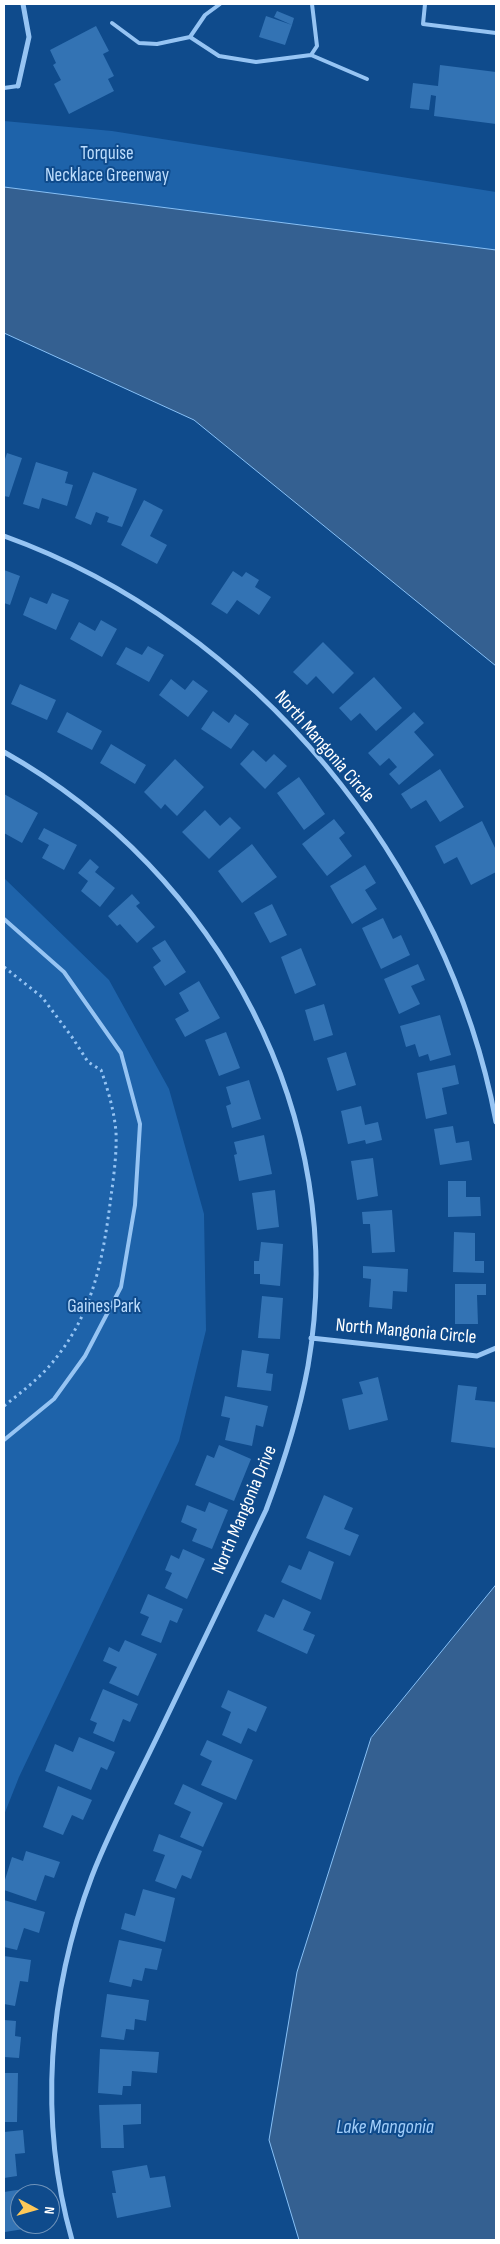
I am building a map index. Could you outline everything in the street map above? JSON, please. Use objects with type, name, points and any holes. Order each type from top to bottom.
[{"type":"street","points":[[18,86],[29,37],[23,4]]},
{"type":"street","name":"North Mangonia Circle","points":[[4,536],[94,578],[180,630],[263,699],[301,737],[336,778],[391,854],[418,901],[442,949],[462,999],[479,1050],[496,1122]]},
{"type":"street","name":"North Mangonia Drive","points":[[4,752],[68,792],[105,821],[140,853],[193,914],[220,952],[244,992],[277,1066],[292,1111],[303,1156],[314,1248],[311,1338],[296,1422],[283,1466],[266,1510],[106,1843],[77,1918],[57,2008],[52,2091],[57,2164],[72,2240]]},
{"type":"street","name":"North Mangonia Circle","points":[[311,1338],[477,1356],[496,1348]]},
{"type":"lane","points":[[112,23],[139,44],[156,44],[190,37],[205,15],[220,4]]},
{"type":"lane","points":[[311,55],[317,46],[312,4]]},
{"type":"lane","points":[[425,4],[423,24],[496,33]]},
{"type":"lane","points":[[190,37],[218,56],[256,62],[311,55],[368,79]]},
{"type":"lane","points":[[4,88],[18,86]]},
{"type":"lane","points":[[4,919],[64,972],[120,1053],[140,1124],[135,1205],[120,1287],[85,1356],[54,1398],[4,1440]]},
{"type":"path","points":[[4,967],[42,997],[72,1036],[88,1062],[100,1070],[110,1099],[116,1134],[114,1179],[107,1229],[92,1296],[61,1353],[32,1384],[4,1406]]},
{"type":"green space","name":"Torquise Necklace Greenway","points":[[4,121],[112,131],[496,192],[496,250],[4,187]]},
{"type":"green space","name":"Gaines Park","points":[[4,878],[109,980],[169,1089],[204,1214],[206,1330],[179,1441],[19,1777],[4,1815]]},
{"type":"water","points":[[4,187],[496,250],[496,666],[194,420],[4,333]]},
{"type":"water","name":"Lake Mangonia","points":[[496,1585],[496,2240],[299,2240],[269,2140],[297,1972],[371,1738]]},
{"type":"building","points":[[277,11],[294,18],[292,25],[274,17]]},
{"type":"building","points":[[266,16],[292,25],[285,45],[259,37]]},
{"type":"building","points":[[96,26],[109,51],[103,54],[114,76],[108,79],[114,91],[69,114],[54,84],[61,80],[53,65],[56,63],[50,50]]},
{"type":"building","points":[[440,65],[496,72],[496,124],[434,116],[436,96],[431,95],[429,110],[410,108],[413,83],[438,86]]},
{"type":"building","points":[[7,453],[22,458],[9,497],[4,496],[4,462]]},
{"type":"building","points":[[36,462],[68,472],[65,483],[73,485],[67,506],[42,498],[39,509],[23,504]]},
{"type":"building","points":[[93,472],[137,489],[122,527],[107,522],[109,517],[96,512],[91,525],[75,518]]},
{"type":"building","points":[[144,500],[163,510],[150,536],[167,545],[157,564],[121,545]]},
{"type":"building","points":[[4,570],[20,576],[10,605],[4,603]]},
{"type":"building","points":[[233,571],[242,577],[246,572],[259,580],[255,587],[271,597],[259,615],[237,600],[227,614],[211,604]]},
{"type":"building","points":[[52,593],[69,600],[56,630],[23,615],[30,597],[47,604]]},
{"type":"building","points":[[101,620],[117,629],[102,657],[70,639],[79,622],[95,631]]},
{"type":"building","points":[[323,642],[354,673],[333,694],[316,676],[307,685],[293,672]]},
{"type":"building","points":[[148,646],[164,655],[149,682],[116,664],[126,647],[142,655]]},
{"type":"building","points":[[374,677],[402,708],[376,731],[360,713],[351,721],[339,708]]},
{"type":"building","points":[[171,679],[185,690],[193,680],[208,691],[188,717],[159,695]]},
{"type":"building","points":[[20,684],[56,700],[47,720],[11,704]]},
{"type":"building","points":[[213,711],[229,723],[235,714],[249,724],[231,749],[201,729]]},
{"type":"building","points":[[67,712],[102,731],[92,750],[57,732]]},
{"type":"building","points":[[414,712],[424,723],[414,732],[434,755],[399,785],[389,774],[397,767],[389,758],[380,766],[368,753]]},
{"type":"building","points":[[111,744],[146,765],[135,784],[100,763]]},
{"type":"building","points":[[253,750],[266,762],[274,754],[287,766],[265,789],[240,764]]},
{"type":"building","points":[[175,759],[204,787],[177,816],[165,804],[161,809],[144,792]]},
{"type":"building","points":[[440,769],[464,807],[440,822],[426,800],[411,809],[401,794]]},
{"type":"building","points":[[299,777],[325,814],[304,830],[277,793]]},
{"type":"building","points":[[4,794],[38,813],[22,843],[4,833]]},
{"type":"building","points":[[205,810],[220,826],[230,817],[241,828],[209,859],[182,832]]},
{"type":"building","points":[[334,819],[345,833],[339,838],[352,856],[327,876],[302,844]]},
{"type":"building","points":[[482,821],[496,850],[496,872],[471,885],[457,857],[444,864],[435,846]]},
{"type":"building","points":[[44,828],[77,845],[64,870],[42,858],[49,845],[38,839]]},
{"type":"building","points":[[252,844],[277,877],[242,903],[218,871]]},
{"type":"building","points":[[90,859],[99,867],[95,872],[115,888],[100,907],[81,891],[88,881],[78,873]]},
{"type":"building","points":[[365,865],[376,883],[365,890],[377,909],[352,924],[330,886]]},
{"type":"building","points":[[132,894],[140,903],[136,906],[155,927],[137,943],[120,924],[117,926],[108,916]]},
{"type":"building","points":[[272,904],[287,935],[270,943],[254,913]]},
{"type":"building","points":[[383,918],[393,939],[401,935],[410,955],[381,969],[362,928]]},
{"type":"building","points":[[165,940],[186,972],[165,986],[153,967],[161,961],[152,948]]},
{"type":"building","points":[[301,948],[316,985],[295,994],[281,957]]},
{"type":"building","points":[[418,964],[425,980],[411,986],[420,1004],[399,1014],[384,979]]},
{"type":"building","points":[[199,981],[220,1018],[185,1037],[175,1019],[189,1011],[179,993]]},
{"type":"building","points":[[324,1004],[333,1035],[314,1041],[305,1010]]},
{"type":"building","points":[[440,1015],[451,1055],[430,1061],[428,1054],[419,1057],[415,1044],[406,1047],[400,1026]]},
{"type":"building","points":[[226,1032],[240,1068],[219,1076],[205,1040]]},
{"type":"building","points":[[346,1052],[356,1085],[337,1091],[327,1058]]},
{"type":"building","points":[[455,1065],[459,1084],[442,1088],[447,1114],[426,1119],[417,1073]]},
{"type":"building","points":[[249,1080],[261,1119],[232,1128],[226,1106],[231,1104],[226,1087]]},
{"type":"building","points":[[361,1106],[365,1125],[378,1122],[382,1140],[366,1144],[365,1140],[348,1144],[341,1111]]},
{"type":"building","points":[[453,1126],[456,1143],[469,1141],[472,1160],[440,1165],[434,1129]]},
{"type":"building","points":[[264,1135],[272,1174],[239,1181],[234,1155],[237,1154],[234,1142]]},
{"type":"building","points":[[373,1158],[378,1196],[357,1200],[351,1161]]},
{"type":"building","points":[[448,1181],[466,1181],[466,1197],[480,1197],[481,1216],[448,1217]]},
{"type":"building","points":[[275,1190],[279,1227],[257,1230],[252,1193]]},
{"type":"building","points":[[392,1210],[395,1252],[372,1253],[370,1224],[363,1224],[362,1212]]},
{"type":"building","points":[[454,1232],[475,1233],[475,1261],[484,1261],[484,1273],[453,1272]]},
{"type":"building","points":[[261,1242],[283,1244],[280,1286],[260,1284],[260,1274],[254,1274],[254,1261],[259,1261]]},
{"type":"building","points":[[363,1266],[408,1269],[407,1292],[393,1291],[392,1309],[369,1307],[371,1279],[363,1278]]},
{"type":"building","points":[[455,1284],[486,1284],[486,1295],[477,1295],[478,1324],[455,1324]]},
{"type":"building","points":[[262,1296],[283,1298],[280,1339],[258,1338]]},
{"type":"building","points":[[242,1350],[269,1354],[266,1373],[273,1374],[271,1391],[237,1387]]},
{"type":"building","points":[[378,1377],[388,1420],[349,1430],[342,1399],[363,1394],[359,1382]]},
{"type":"building","points":[[458,1385],[477,1387],[475,1400],[496,1402],[496,1448],[451,1442]]},
{"type":"building","points":[[225,1396],[268,1406],[263,1427],[256,1425],[252,1446],[225,1440],[230,1418],[221,1416]]},
{"type":"building","points":[[219,1445],[251,1459],[234,1501],[195,1485],[207,1455],[214,1458]]},
{"type":"building","points":[[324,1495],[353,1508],[344,1529],[359,1535],[350,1556],[306,1538]]},
{"type":"building","points":[[209,1502],[228,1510],[212,1549],[192,1541],[197,1529],[181,1522],[187,1505],[205,1512]]},
{"type":"building","points":[[183,1549],[205,1559],[187,1599],[165,1588],[172,1573],[165,1570],[171,1555],[179,1559]]},
{"type":"building","points":[[309,1551],[334,1562],[321,1600],[281,1582],[289,1565],[301,1570]]},
{"type":"building","points":[[148,1594],[183,1609],[177,1623],[170,1620],[161,1643],[141,1635],[149,1617],[140,1613]]},
{"type":"building","points":[[283,1599],[311,1612],[303,1630],[315,1635],[307,1654],[257,1631],[265,1614],[274,1618]]},
{"type":"building","points":[[125,1640],[157,1654],[138,1696],[109,1683],[117,1667],[103,1661],[109,1647],[119,1652]]},
{"type":"building","points":[[103,1689],[138,1704],[130,1722],[123,1719],[114,1742],[93,1733],[97,1723],[90,1720]]},
{"type":"building","points":[[228,1690],[267,1707],[256,1732],[248,1728],[241,1744],[222,1735],[231,1712],[221,1707]]},
{"type":"building","points":[[79,1737],[115,1752],[107,1770],[101,1767],[91,1790],[45,1771],[55,1744],[73,1752]]},
{"type":"building","points":[[207,1740],[253,1760],[236,1800],[201,1785],[212,1761],[200,1755]]},
{"type":"building","points":[[183,1784],[223,1803],[203,1847],[180,1837],[191,1812],[174,1804]]},
{"type":"building","points":[[58,1786],[92,1800],[83,1820],[72,1815],[63,1835],[43,1827]]},
{"type":"building","points":[[159,1834],[202,1851],[191,1879],[182,1875],[176,1889],[155,1881],[165,1855],[153,1851]]},
{"type":"building","points":[[26,1851],[60,1862],[54,1878],[45,1875],[36,1901],[4,1890],[4,1883],[12,1857],[23,1861]]},
{"type":"building","points":[[143,1889],[175,1898],[165,1942],[121,1929],[125,1913],[135,1916]]},
{"type":"building","points":[[4,1900],[45,1912],[39,1933],[24,1928],[17,1950],[4,1947]]},
{"type":"building","points":[[119,1940],[162,1949],[157,1970],[145,1968],[142,1981],[133,1979],[131,1987],[109,1982]]},
{"type":"building","points":[[4,1956],[31,1960],[28,1982],[20,1981],[15,2006],[4,2004]]},
{"type":"building","points":[[107,1994],[149,2000],[146,2021],[135,2019],[134,2030],[126,2029],[124,2040],[101,2037]]},
{"type":"building","points":[[4,2020],[16,2021],[15,2036],[21,2037],[19,2058],[4,2057]]},
{"type":"building","points":[[100,2049],[159,2052],[157,2073],[132,2071],[131,2086],[123,2086],[122,2095],[98,2093]]},
{"type":"building","points":[[4,2073],[18,2073],[17,2122],[4,2122]]},
{"type":"building","points":[[141,2104],[141,2124],[123,2125],[124,2148],[101,2148],[99,2105]]},
{"type":"building","points":[[23,2130],[25,2153],[15,2154],[17,2176],[4,2178],[4,2132]]},
{"type":"building","points":[[147,2165],[150,2178],[165,2176],[171,2207],[117,2218],[112,2193],[116,2193],[112,2171]]},
{"type":"building","points":[[10,2191],[10,2231],[5,2232],[4,2192]]}]
